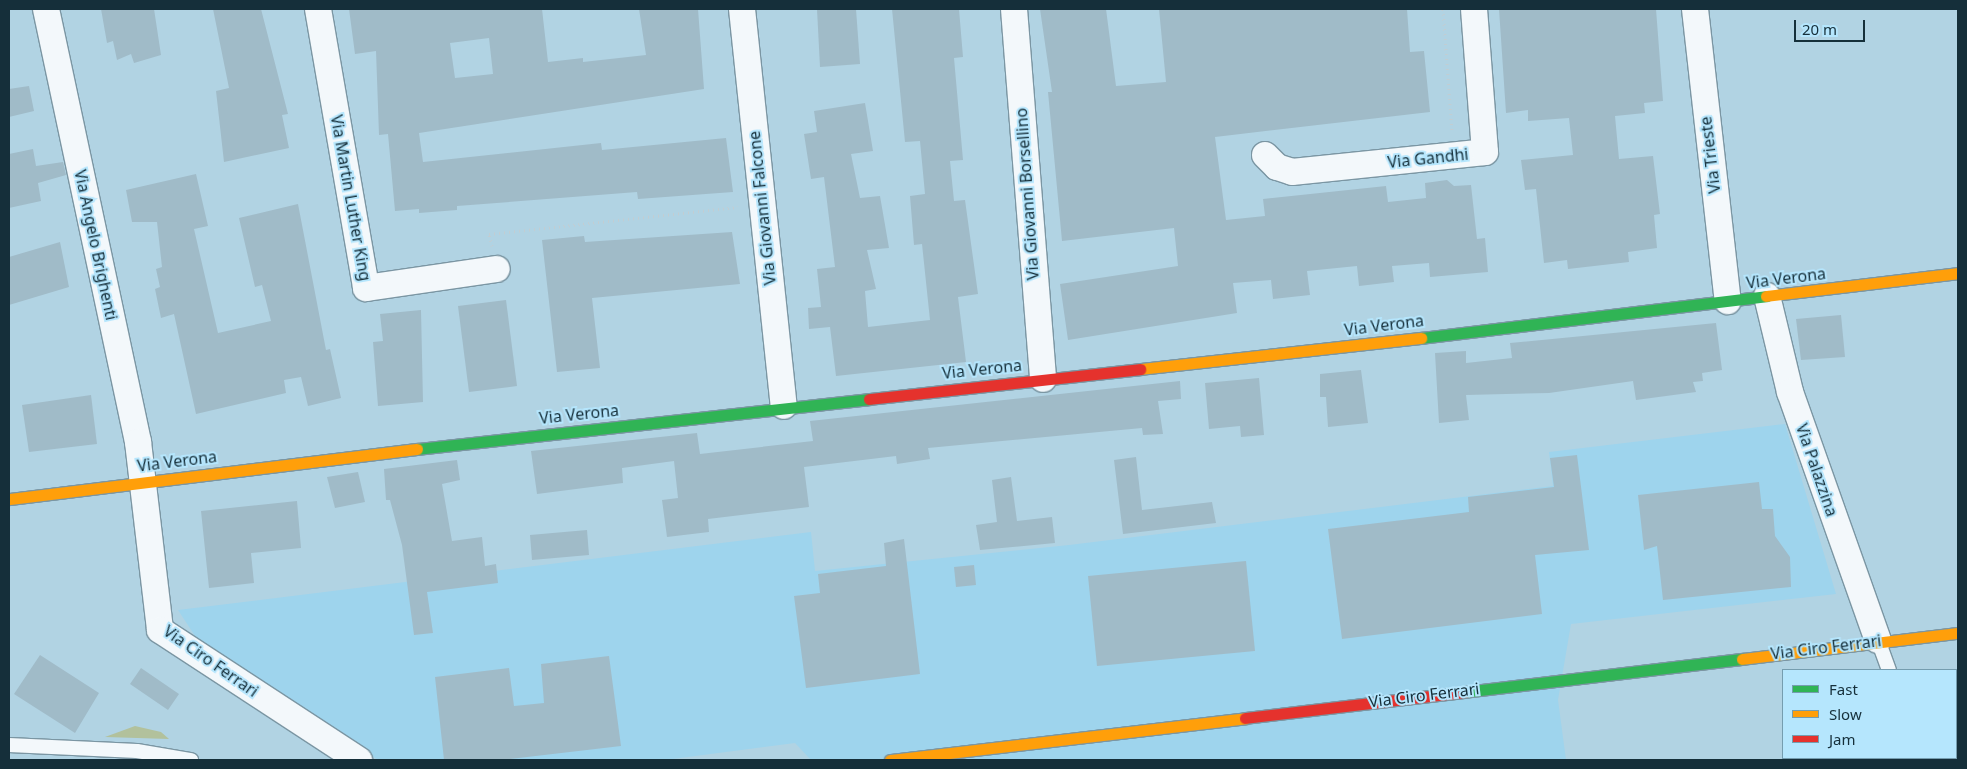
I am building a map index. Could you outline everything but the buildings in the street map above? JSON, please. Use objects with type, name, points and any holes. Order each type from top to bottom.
[{"type":"street","name":"Via Angelo Brighenti","points":[[46,9],[144,481]]},
{"type":"street","name":"Via Martin Luther King","points":[[318,9],[366,288],[496,270]]},
{"type":"street","name":"Via Giovanni Falcone","points":[[742,9],[761,204],[784,406]]},
{"type":"street","name":"Via Giovanni Borsellino","points":[[1014,9],[1043,379]]},
{"type":"street","name":"Via Gandhi","points":[[1265,155],[1277,167],[1292,172],[1485,152],[1474,9]]},
{"type":"street","name":"Via Trieste","points":[[1695,9],[1728,301]]},
{"type":"street","name":"Via Verona","points":[[9,500],[144,481],[784,406],[1043,379],[1958,273]]},
{"type":"street","name":"Via Palazzina","points":[[1767,296],[1790,392],[1878,640]]},
{"type":"street","name":"Via Ciro Ferrari","points":[[144,481],[160,630],[360,760]]},
{"type":"street","name":"Via Ciro Ferrari","points":[[890,760],[1878,640],[1958,634]]},
{"type":"lane","points":[[1878,640],[1889,669]]},
{"type":"lane","points":[[9,745],[137,751],[191,760]]},
{"type":"path","points":[[1444,9],[1454,155]]},
{"type":"path","points":[[496,270],[489,234],[761,204]]},
{"type":"shaded area","points":[[1785,424],[1836,594],[1571,624],[1558,700],[1566,760],[811,760],[795,743],[665,760],[378,760],[197,639],[178,610],[811,532],[815,571],[1069,545],[1553,486],[1549,452]]},
{"type":"green space","points":[[135,726],[161,732],[169,739],[105,737]]},
{"type":"traffic: fast","points":[[1421,338],[1766,296]]},
{"type":"traffic: fast","points":[[417,449],[869,399]]},
{"type":"traffic: fast","points":[[1464,692],[1742,659]]},
{"type":"traffic: slow","points":[[1766,296],[1958,273]]},
{"type":"traffic: slow","points":[[1140,369],[1421,338]]},
{"type":"traffic: slow","points":[[9,499],[417,449]]},
{"type":"traffic: slow","points":[[1742,659],[1958,633]]},
{"type":"traffic: slow","points":[[890,760],[1245,718]]},
{"type":"traffic: jam","points":[[869,399],[1140,369]]},
{"type":"traffic: jam","points":[[1245,718],[1464,692]]}]
